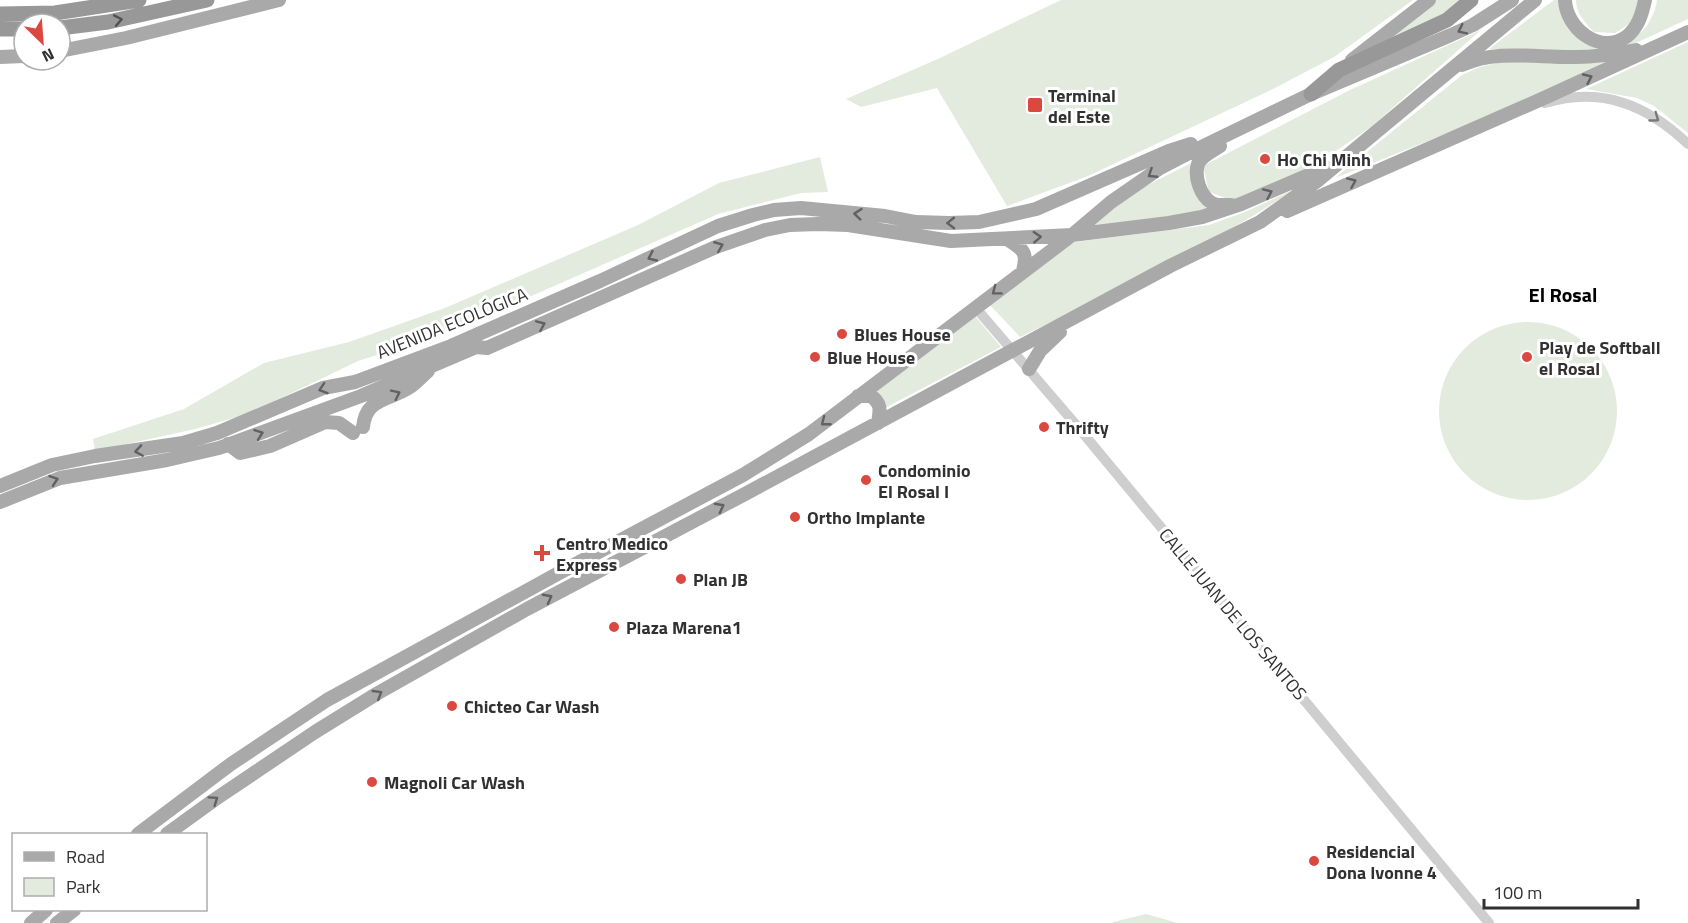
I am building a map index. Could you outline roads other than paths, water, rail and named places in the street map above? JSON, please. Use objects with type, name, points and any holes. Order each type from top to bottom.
[{"type":"highway","points":[[0,14],[55,13],[139,0]]},
{"type":"highway","points":[[72,26],[128,18],[207,0]]},
{"type":"highway","points":[[1311,94],[1339,70],[1447,20],[1471,0]]},
{"type":"main road","points":[[72,49],[126,38],[233,6],[279,0]]},
{"type":"main road","points":[[1339,70],[1429,0]]},
{"type":"main road","points":[[139,833],[222,771],[327,700],[559,573],[743,476],[809,434],[1023,272],[1111,202],[1160,168],[1311,94],[1473,25],[1512,0]]},
{"type":"main road","points":[[1260,222],[1317,181],[1534,0]]},
{"type":"main road","points":[[1565,0],[1566,9],[1574,26],[1590,40],[1611,41],[1624,38],[1635,28],[1646,0]]},
{"type":"main road","points":[[168,833],[280,755],[378,693],[527,609],[1170,266],[1260,222],[1688,32]]},
{"type":"main road","points":[[1425,89],[1459,66],[1477,58],[1615,55],[1664,44]]},
{"type":"main road","points":[[1241,204],[1222,206],[1211,202],[1204,195],[1197,175],[1198,162],[1206,154],[1289,105]]},
{"type":"main road","name":"AVENIDA ECOLÓGICA","points":[[0,486],[52,465],[183,443],[217,434],[323,388],[355,382],[515,319],[718,226],[774,210],[801,208],[885,216],[916,222],[979,222],[1036,210],[1168,152],[1244,126]]},
{"type":"main road","name":"AVENIDA ECOLÓGICA","points":[[0,502],[60,478],[167,460],[228,444],[361,396],[477,347],[487,348],[716,247],[765,230],[790,225],[838,224],[951,241],[1071,235],[1168,223],[1202,217],[1241,204],[1311,174],[1366,139]]},
{"type":"main road","points":[[1007,239],[1024,251],[1023,272]]},
{"type":"main road","points":[[1029,369],[1047,344],[1064,329],[1098,306]]},
{"type":"main road","points":[[266,414],[277,420],[329,401],[348,400],[355,392],[415,366],[422,357]]},
{"type":"main road","points":[[228,444],[240,453],[250,452],[270,446],[325,422],[339,423],[358,430],[370,407],[410,387],[436,363]]},
{"type":"main road","points":[[858,396],[871,396],[878,401],[881,408],[878,423]]},
{"type":"main road","points":[[31,923],[44,911]]},
{"type":"main road","points":[[57,923],[72,911]]},
{"type":"street","points":[[1499,117],[1557,100],[1603,97],[1645,110],[1688,144]]},
{"type":"street","name":"CALLE JUAN DE LOS SANTOS","points":[[975,307],[1489,923]]},
{"type":"place","name":"Terminal del Este","points":[[1035,105]]},
{"type":"place","name":"Ho Chi Minh","points":[[1265,159]]},
{"type":"place","name":"Blues House","points":[[842,334]]},
{"type":"place","name":"Blue House","points":[[815,357]]},
{"type":"place","name":"Play de Softball el Rosal","points":[[1527,357]]},
{"type":"place","name":"Thrifty","points":[[1044,427]]},
{"type":"place","name":"Condominio El Rosal I","points":[[866,480]]},
{"type":"place","name":"Ortho Implante","points":[[795,517]]},
{"type":"place","name":"Centro Medico Express","points":[[542,553]]},
{"type":"place","name":"Plan JB","points":[[681,579]]},
{"type":"place","name":"Plaza Marena1","points":[[614,627]]},
{"type":"place","name":"Chicteo Car Wash","points":[[452,706]]},
{"type":"place","name":"Magnoli Car Wash","points":[[372,782]]},
{"type":"place","name":"Residencial Dona Ivonne 4","points":[[1314,861]]},
{"type":"district","name":"El Rosal","points":[[1563,294]]}]
